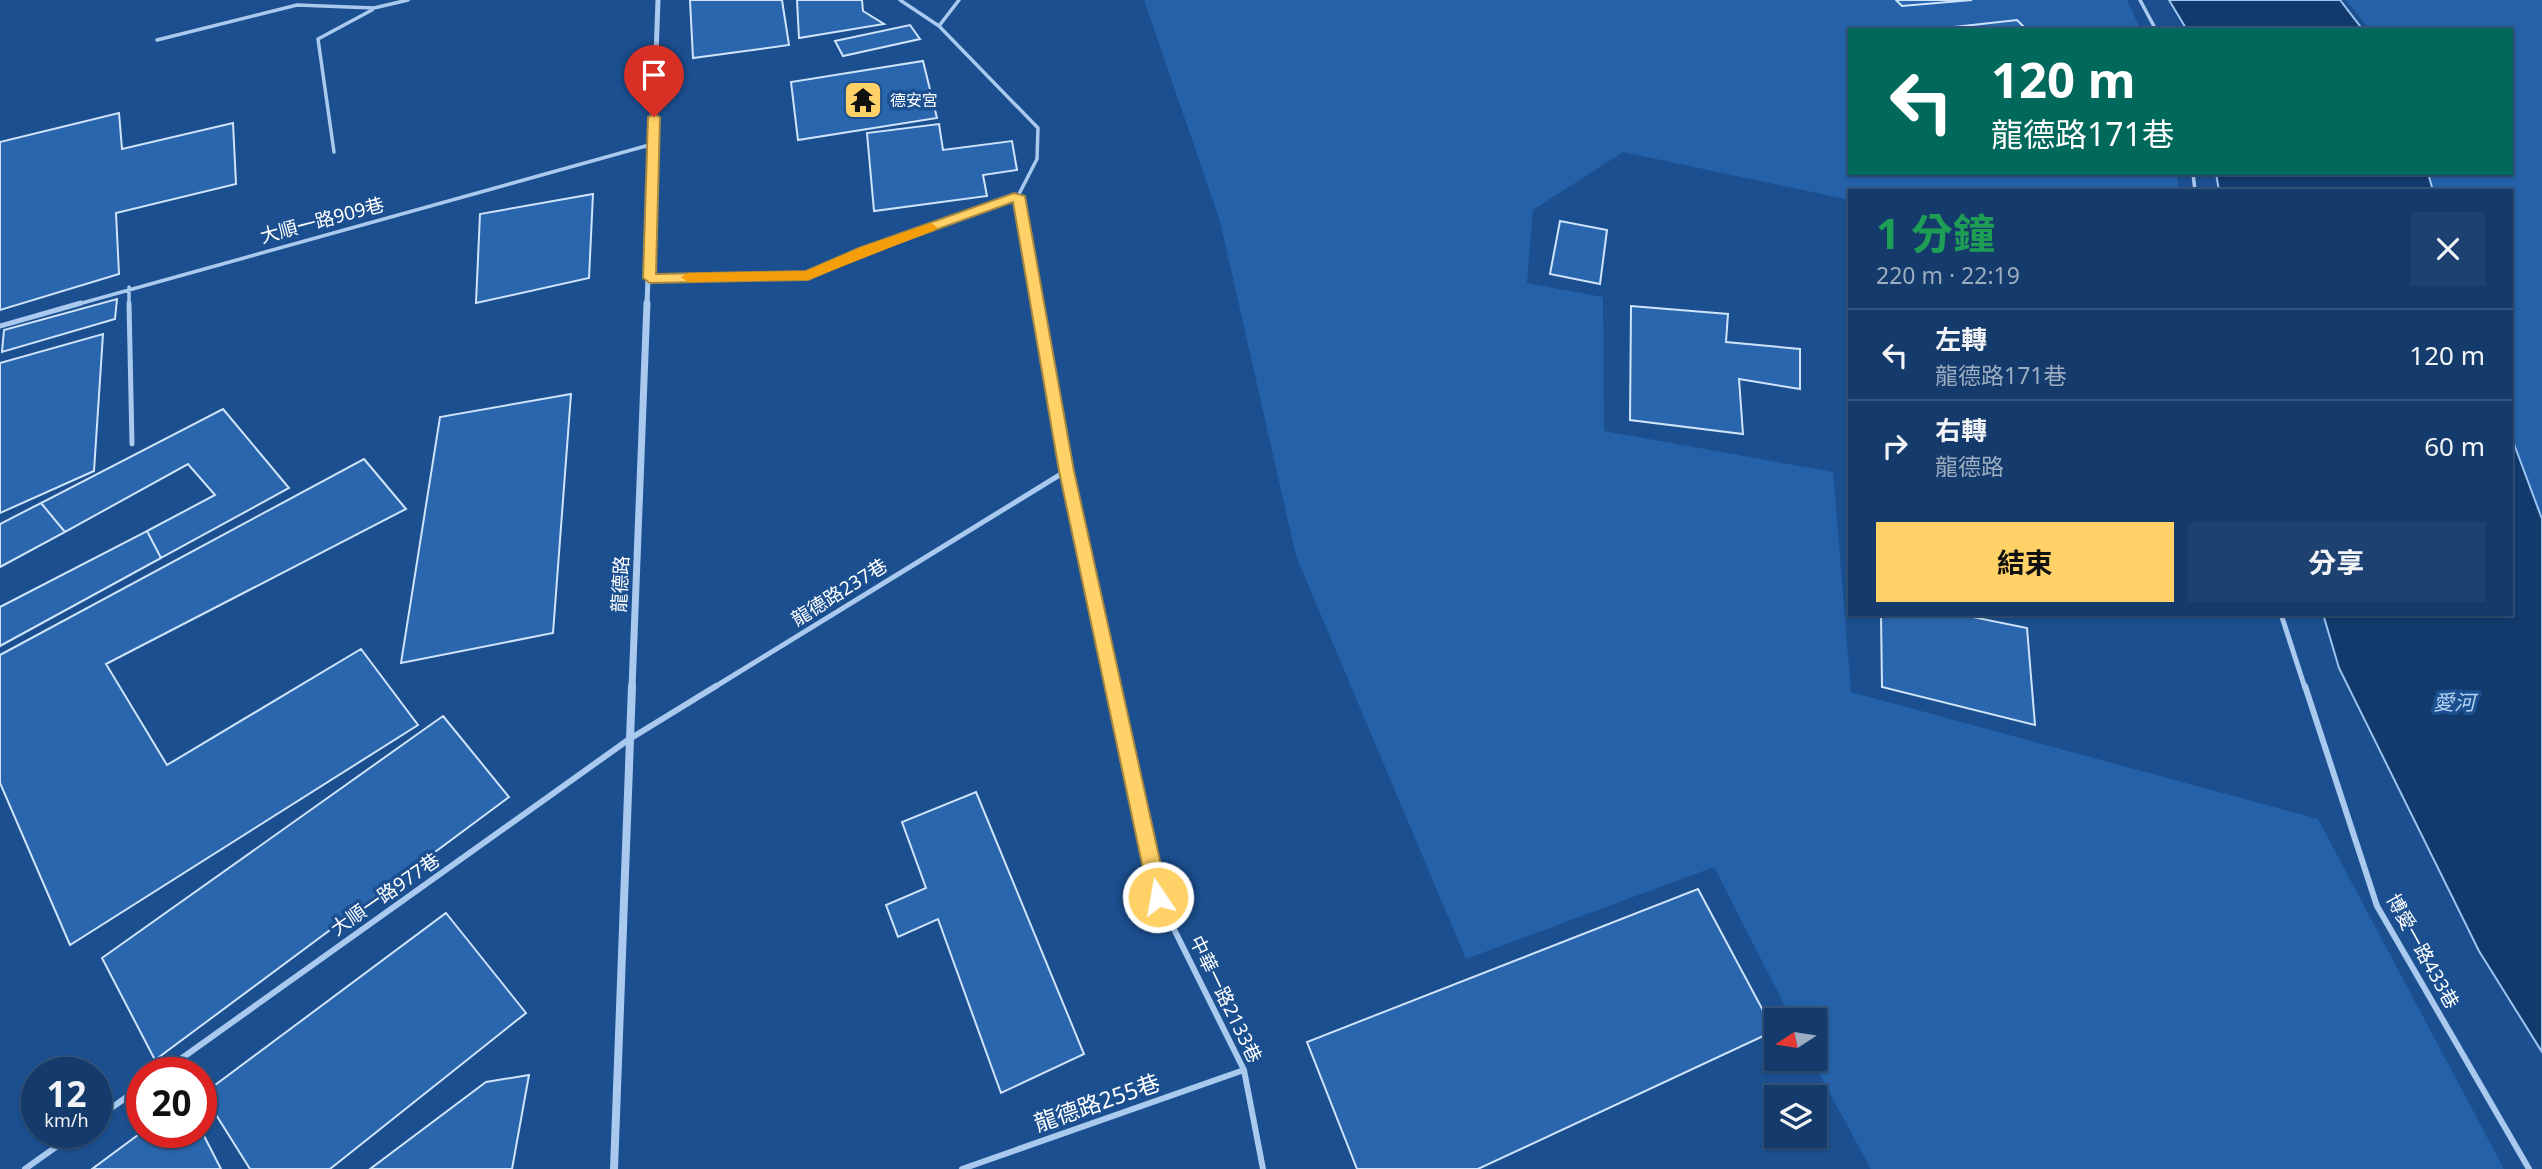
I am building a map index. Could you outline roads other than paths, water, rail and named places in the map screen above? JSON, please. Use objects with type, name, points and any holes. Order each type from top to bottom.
[{"type":"street","name":"龍德路","points":[[614,1169],[628,740],[650,278],[657,0]]},
{"type":"lane","points":[[157,40],[296,5],[374,8],[408,0]]},
{"type":"lane","points":[[650,278],[808,275],[863,251],[1018,196],[1037,159],[1038,128],[939,26],[900,0]]},
{"type":"lane","points":[[939,26],[959,0]]},
{"type":"lane","points":[[2140,0],[2155,28]]},
{"type":"lane","points":[[334,152],[318,39],[374,8]]},
{"type":"lane","name":"大順一路909巷","points":[[0,326],[129,287],[653,144]]},
{"type":"lane","name":"中華一路2133巷","points":[[1018,196],[1066,471],[1158,897],[1244,1070],[1263,1169]]},
{"type":"lane","points":[[129,287],[132,444]]},
{"type":"lane","name":"龍德路237巷","points":[[628,740],[1066,471]]},
{"type":"lane","name":"博愛一路433巷","points":[[2282,616],[2377,906],[2529,1169]]},
{"type":"lane","name":"大順一路977巷","points":[[183,1057],[628,740]]},
{"type":"lane","name":"龍德路255巷","points":[[962,1169],[1244,1070]]},
{"type":"lane","points":[[25,1169],[55,1148]]},
{"type":"water","points":[[2169,0],[2340,0],[2361,28],[2186,28]]},
{"type":"water","points":[[2216,175],[2429,175],[2432,189],[2219,189]]},
{"type":"water","name":"愛河","points":[[2513,441],[2542,519],[2542,1052],[2479,951],[2339,668],[2324,616],[2513,616]]},
{"type":"place","name":"德安宮","points":[[863,100]]}]
